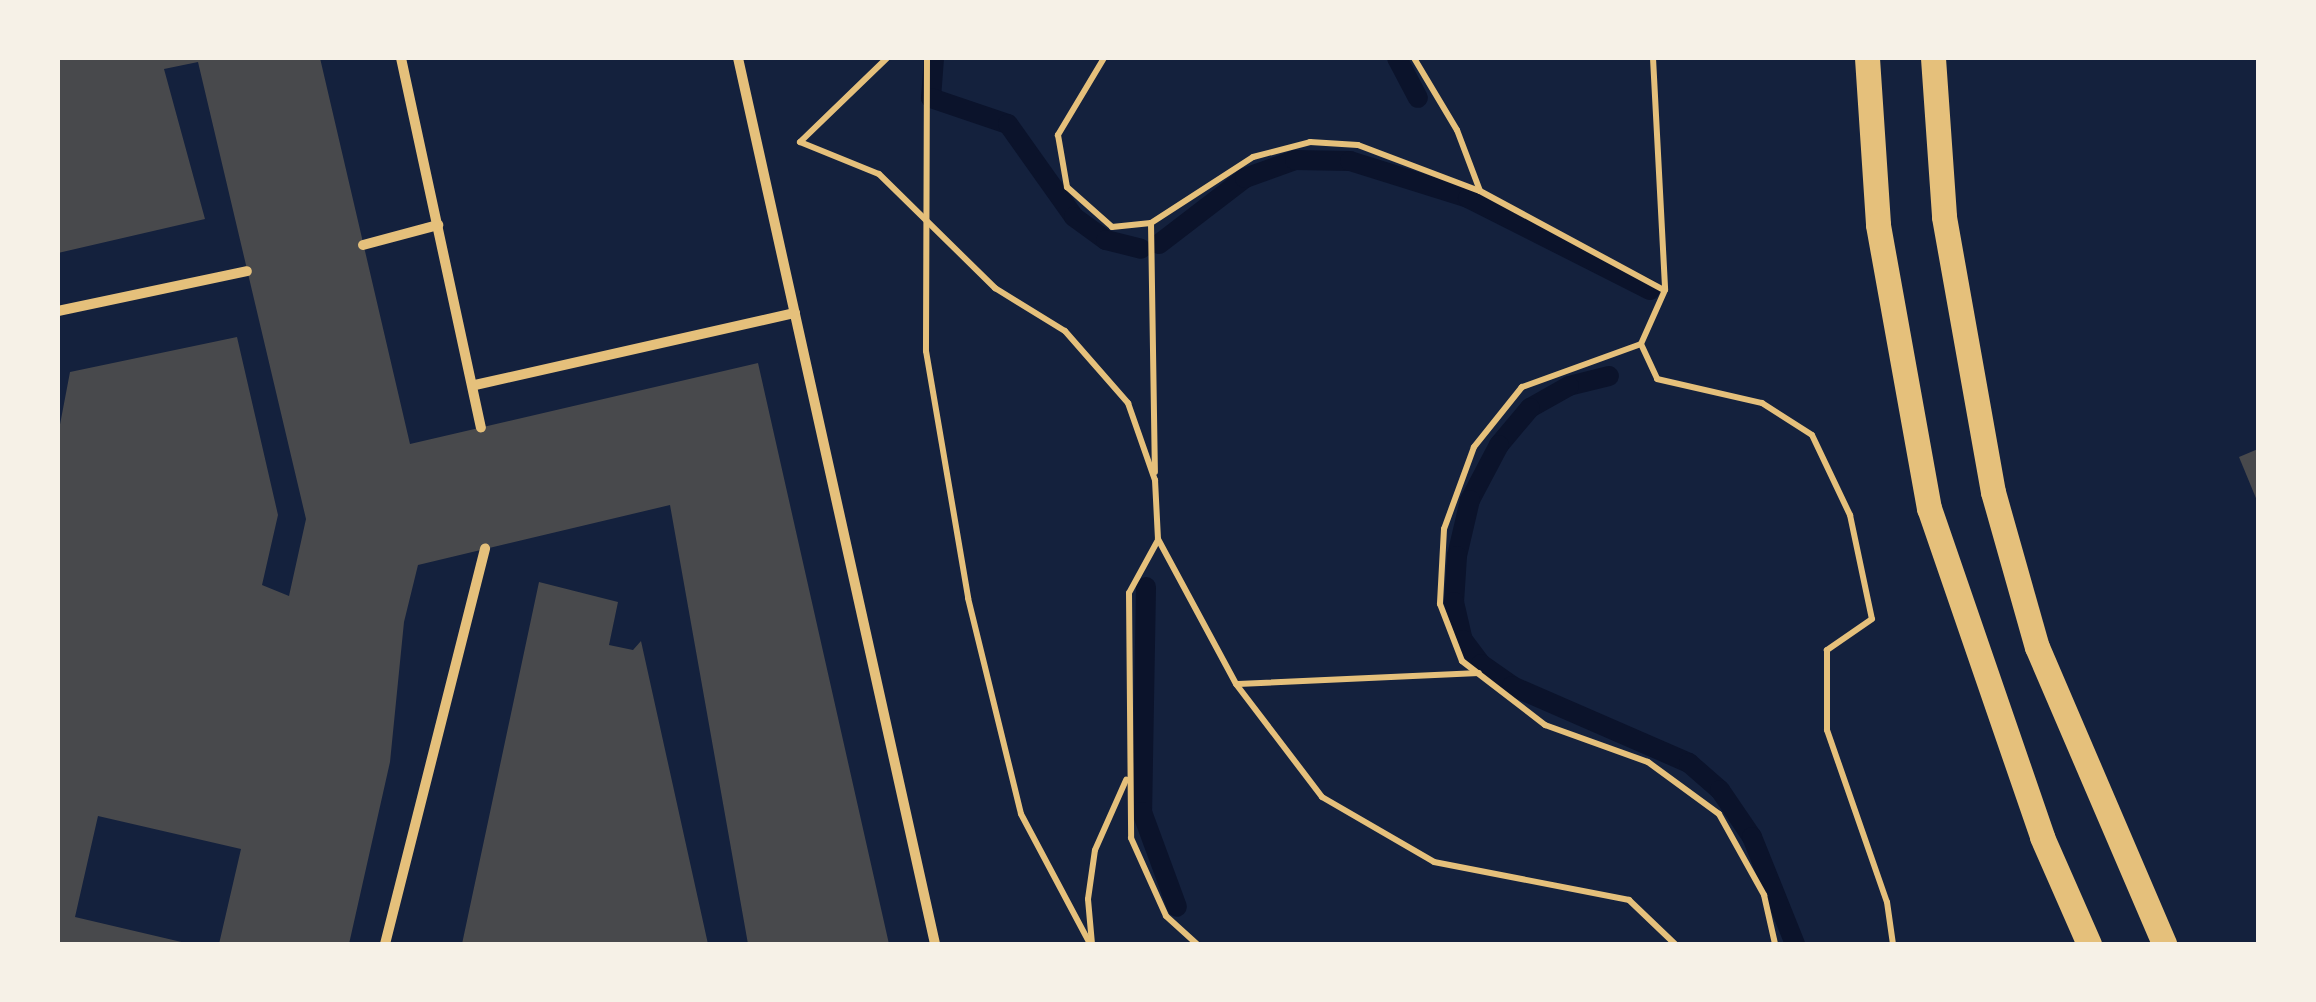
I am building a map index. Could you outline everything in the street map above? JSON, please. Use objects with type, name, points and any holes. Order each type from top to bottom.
[{"type":"main road","points":[[1868,58],[1878,224],[1928,508],[2042,837],[2089,944]]},
{"type":"main road","points":[[1933,58],[1944,216],[1992,492],[2037,647],[2164,944]]},
{"type":"street","points":[[401,58],[475,385],[480,427]]},
{"type":"street","points":[[738,58],[935,944]]},
{"type":"street","points":[[363,245],[438,225]]},
{"type":"street","points":[[58,311],[247,271]]},
{"type":"street","points":[[475,385],[794,313]]},
{"type":"street","points":[[384,944],[485,548]]},
{"type":"path","points":[[887,58],[800,142],[878,174],[995,288],[1065,331],[1128,403],[1155,480]]},
{"type":"path","points":[[927,58],[930,224],[926,350],[968,598],[1021,814],[1091,944]]},
{"type":"path","points":[[1104,58],[1058,134],[1067,187],[1112,227],[1151,223],[1240,163],[1310,142],[1358,146],[1480,191],[1665,290]]},
{"type":"path","points":[[1414,58],[1457,130],[1480,191]]},
{"type":"path","points":[[1653,58],[1665,290],[1641,344],[1522,387],[1474,447],[1444,529],[1440,604],[1462,661],[1545,725],[1648,762],[1719,814],[1764,895],[1776,944]]},
{"type":"path","points":[[1151,223],[1158,539],[1236,684],[1322,797],[1434,862],[1628,900],[1675,944]]},
{"type":"path","points":[[1641,344],[1657,379],[1762,403],[1812,435],[1850,516],[1872,619],[1827,650],[1827,730],[1888,902],[1893,944]]},
{"type":"path","points":[[1158,539],[1130,593],[1126,778],[1131,838],[1166,916],[1196,944]]},
{"type":"path","points":[[1236,684],[1479,673]]},
{"type":"path","points":[[1091,944],[1088,899],[1095,850],[1126,778]]},
{"type":"building","points":[[58,58],[320,58],[410,444],[758,363],[889,944],[748,944],[670,505],[418,565],[404,622],[390,762],[349,944],[219,944],[241,849],[98,816],[75,917],[190,944],[58,944],[58,435],[70,372],[237,337],[278,515],[262,585],[289,596],[306,519],[198,62],[164,69],[205,219],[58,253]]},
{"type":"building","points":[[2258,449],[2258,503],[2239,457]]},
{"type":"building","points":[[539,582],[618,602],[609,645],[633,650],[641,641],[708,944],[462,944]]},
{"type":"waterway","points":[[934,58],[931,98],[1008,124],[1074,217],[1106,240],[1141,249]]},
{"type":"waterway","points":[[1397,58],[1418,98]]},
{"type":"waterway","points":[[1159,244],[1245,178],[1295,160],[1350,161],[1468,198],[1650,290]]},
{"type":"waterway","points":[[1609,376],[1569,386],[1530,408],[1499,445],[1470,500],[1457,556],[1454,602],[1463,640],[1481,664],[1512,686],[1689,763],[1720,790],[1752,837],[1795,944]]},
{"type":"waterway","points":[[1146,587],[1142,812],[1177,907]]}]
